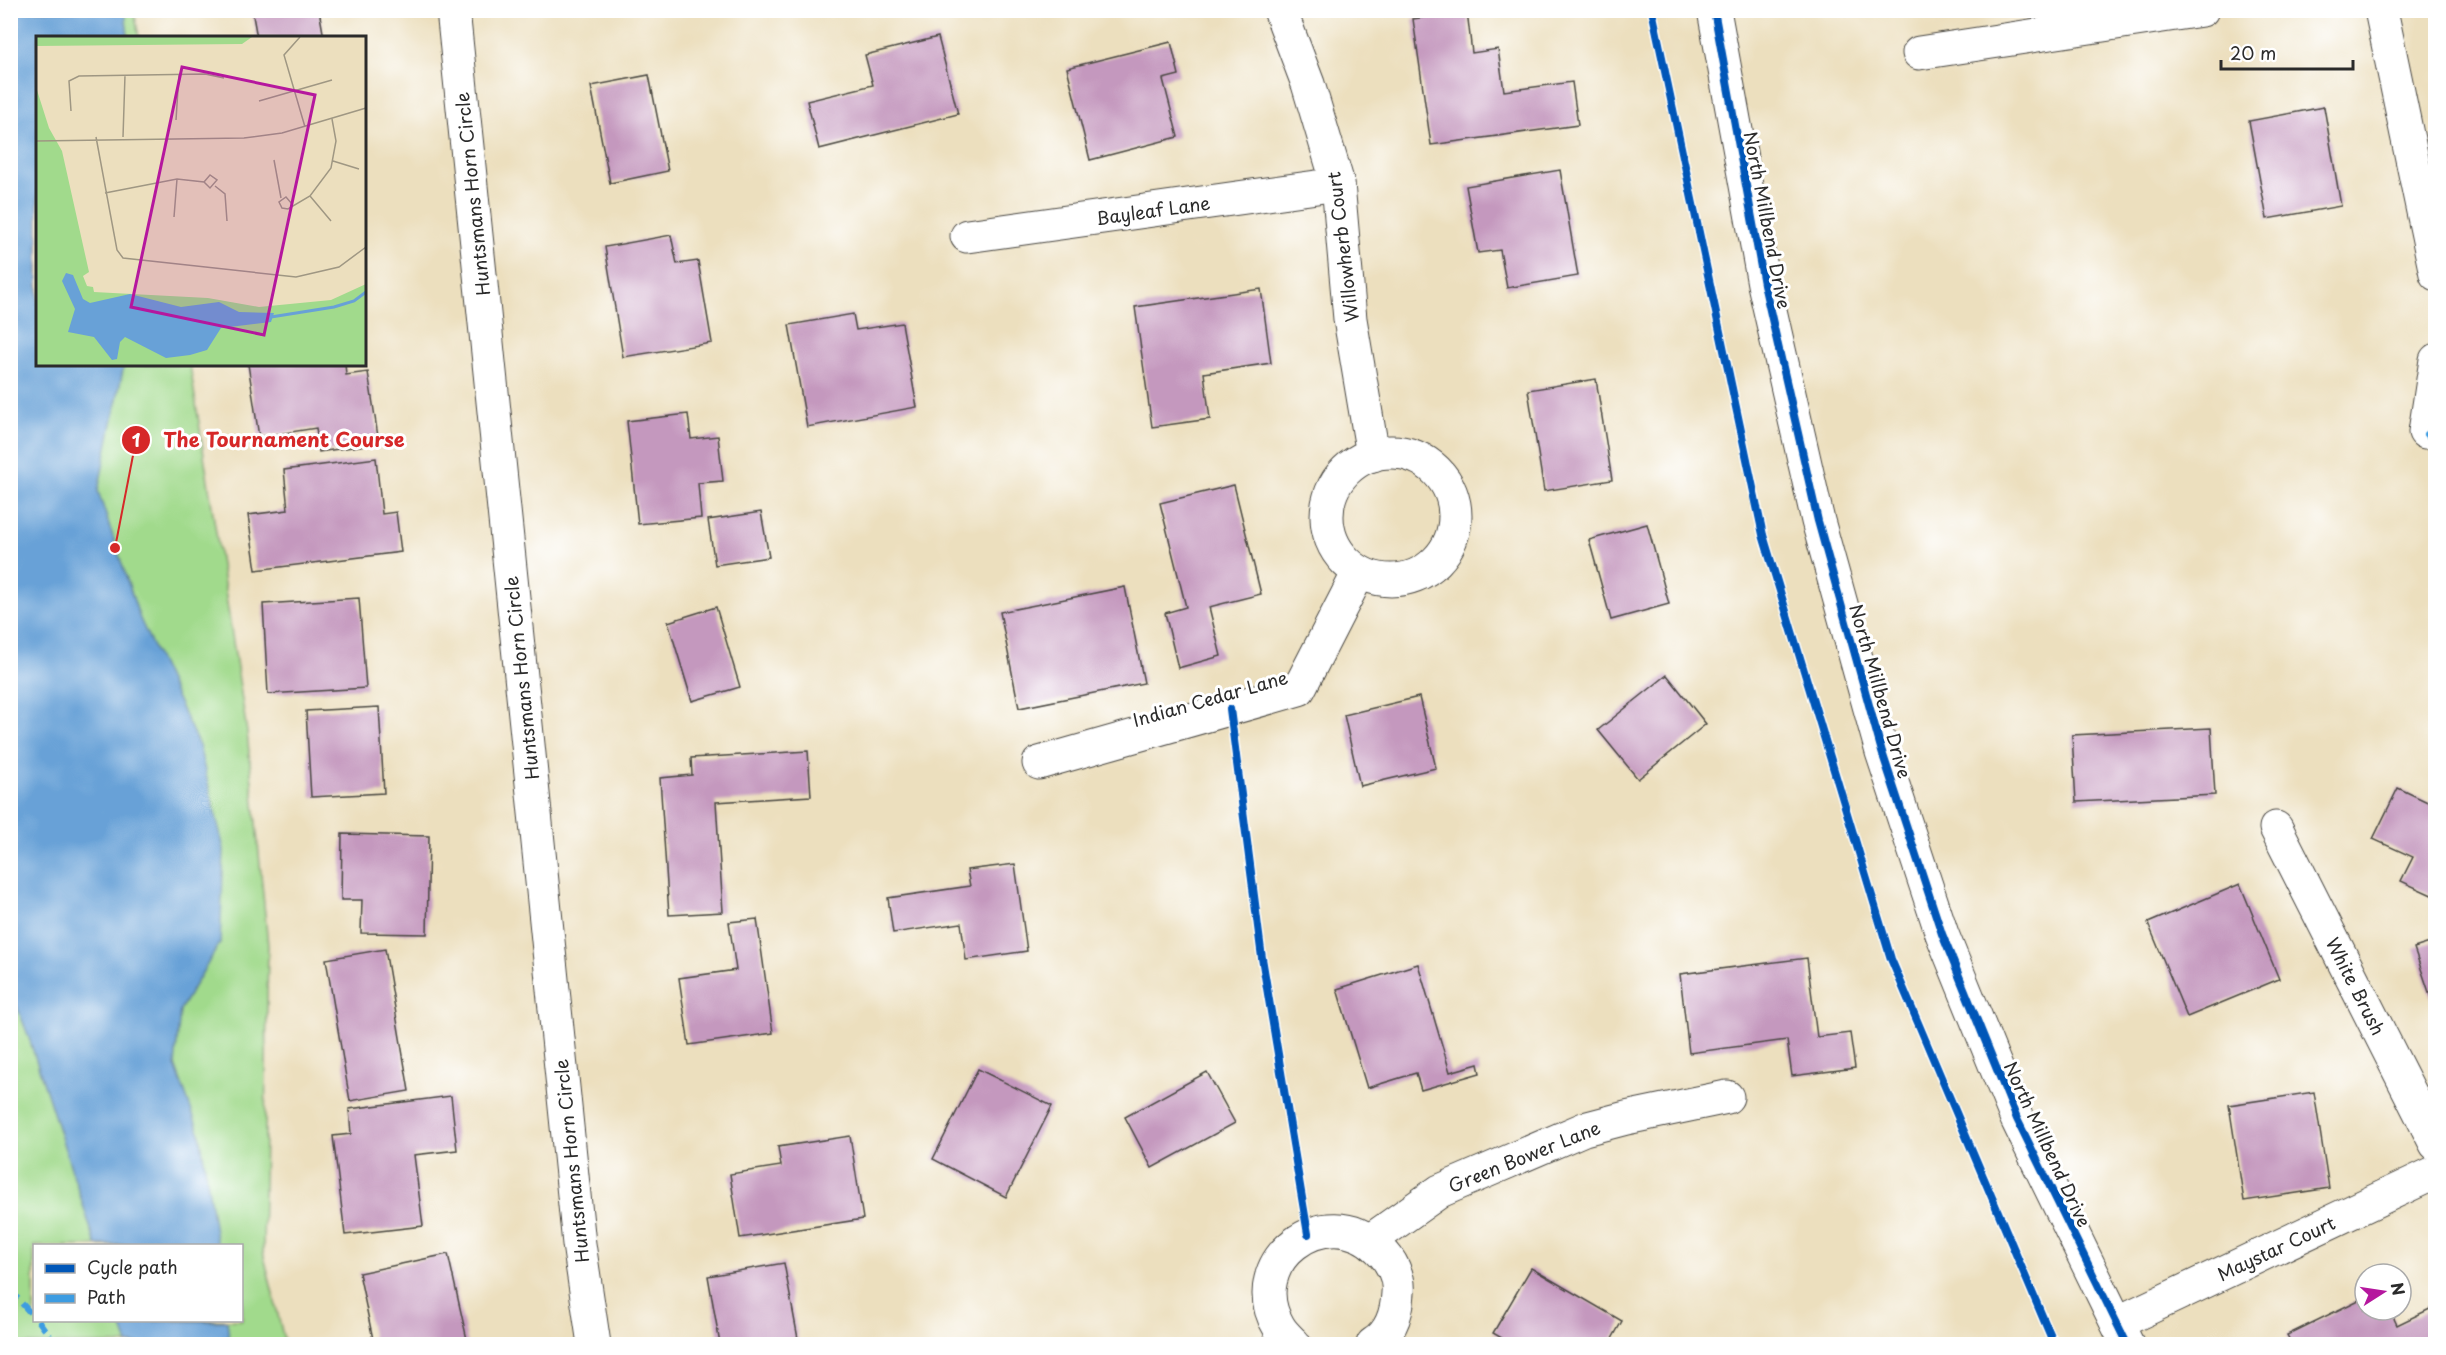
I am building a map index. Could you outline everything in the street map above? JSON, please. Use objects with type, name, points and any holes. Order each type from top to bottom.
[{"type":"street","name":"Huntsmans Horn Circle","points":[[453,10],[579,1244],[594,1344]]},
{"type":"street","name":"Willowherb Court","points":[[1280,10],[1308,84],[1338,184],[1350,319],[1373,455]]},
{"type":"street","name":"North Millbend Drive","points":[[1714,10],[1764,284],[1815,509],[1882,752],[1942,934],[2016,1119],[2122,1334]]},
{"type":"street","points":[[1919,53],[2202,10]]},
{"type":"street","points":[[2381,10],[2436,274]]},
{"type":"street","name":"Bayleaf Lane","points":[[967,236],[1338,184]]},
{"type":"street","points":[[2425,432],[2436,360]]},
{"type":"street","points":[[1387,452],[1409,455],[1428,464],[1448,488],[1455,518],[1453,533],[1444,553],[1432,566],[1413,577],[1386,580],[1359,572],[1348,565],[1334,547],[1328,530],[1327,507],[1334,486],[1347,469],[1373,455],[1387,452]]},
{"type":"street","name":"Indian Cedar Lane","points":[[1039,763],[1299,689],[1359,572]]},
{"type":"street","name":"White Brush","points":[[2276,828],[2436,1144]]},
{"type":"street","name":"Green Bower Lane","points":[[1371,1240],[1440,1191],[1584,1129],[1727,1097]]},
{"type":"street","name":"Maystar Court","points":[[2122,1334],[2436,1172]]},
{"type":"street","points":[[1294,1344],[1279,1328],[1271,1306],[1270,1291],[1274,1269],[1282,1256],[1298,1240],[1330,1229],[1350,1231],[1371,1240],[1386,1255],[1396,1275],[1399,1287],[1393,1322],[1374,1344]]},
{"type":"green space","points":[[10,11],[134,11],[139,36],[36,36],[36,366],[190,366],[247,732],[268,945],[263,1252],[285,1344],[11,1344]]},
{"type":"water","points":[[11,10],[125,11],[128,36],[36,36],[36,366],[124,366],[98,491],[140,619],[199,746],[224,849],[220,943],[180,1010],[175,1065],[200,1134],[217,1244],[96,1244],[28,1035],[11,991]]},
{"type":"water","points":[[120,1322],[227,1322],[230,1344],[128,1344]]},
{"type":"building","points":[[252,10],[319,10],[324,36],[257,36]]},
{"type":"building","points":[[1467,11],[1472,53],[1498,49],[1504,91],[1572,82],[1578,125],[1431,145],[1413,19]]},
{"type":"building","points":[[938,37],[958,114],[819,149],[807,101],[873,85],[865,55]]},
{"type":"building","points":[[1171,42],[1179,75],[1163,79],[1178,137],[1090,160],[1067,68]]},
{"type":"building","points":[[649,75],[668,171],[610,183],[591,86]]},
{"type":"building","points":[[2324,107],[2341,206],[2267,219],[2249,121]]},
{"type":"building","points":[[1560,170],[1578,276],[1507,288],[1500,250],[1478,253],[1466,186]]},
{"type":"building","points":[[671,235],[677,264],[698,261],[712,343],[623,357],[605,247]]},
{"type":"building","points":[[1261,289],[1271,363],[1204,373],[1210,419],[1152,427],[1135,307]]},
{"type":"building","points":[[853,314],[856,330],[902,323],[917,407],[807,427],[789,325]]},
{"type":"building","points":[[248,366],[345,366],[346,375],[368,372],[379,443],[319,452],[316,428],[259,437]]},
{"type":"building","points":[[1596,379],[1612,480],[1544,491],[1528,390]]},
{"type":"building","points":[[688,414],[691,439],[718,436],[723,481],[698,483],[701,518],[638,524],[627,421]]},
{"type":"building","points":[[376,458],[382,514],[396,512],[401,552],[256,570],[248,515],[288,510],[284,470]]},
{"type":"building","points":[[1234,485],[1261,594],[1209,607],[1221,656],[1178,668],[1165,613],[1186,607],[1160,503]]},
{"type":"building","points":[[761,512],[769,557],[715,565],[708,520]]},
{"type":"building","points":[[1647,524],[1669,604],[1611,620],[1589,540]]},
{"type":"building","points":[[1125,587],[1144,683],[1019,708],[1000,612]]},
{"type":"building","points":[[359,598],[366,688],[268,694],[263,604]]},
{"type":"building","points":[[716,607],[740,687],[692,701],[668,622]]},
{"type":"building","points":[[1667,675],[1706,724],[1638,779],[1598,730]]},
{"type":"building","points":[[1419,697],[1436,768],[1360,786],[1344,715]]},
{"type":"building","points":[[379,707],[384,793],[311,797],[306,711]]},
{"type":"building","points":[[2211,728],[2215,795],[2076,802],[2072,735]]},
{"type":"building","points":[[808,751],[811,796],[716,802],[723,912],[669,915],[660,778],[692,775],[691,758]]},
{"type":"building","points":[[2398,788],[2436,806],[2436,897],[2401,881],[2413,857],[2373,839]]},
{"type":"building","points":[[342,834],[429,836],[427,934],[361,933],[362,900],[341,900]]},
{"type":"building","points":[[1015,864],[1027,951],[966,960],[961,923],[893,933],[888,898],[970,886],[967,870]]},
{"type":"building","points":[[2240,884],[2279,979],[2187,1017],[2148,923]]},
{"type":"building","points":[[757,919],[773,1033],[689,1045],[679,978],[736,970],[729,922]]},
{"type":"building","points":[[2436,941],[2436,999],[2432,1001],[2414,948]]},
{"type":"building","points":[[385,949],[409,1091],[350,1101],[326,959]]},
{"type":"building","points":[[1807,958],[1817,1037],[1850,1033],[1855,1068],[1792,1076],[1787,1040],[1689,1053],[1680,974]]},
{"type":"building","points":[[1418,964],[1450,1072],[1478,1064],[1480,1073],[1421,1090],[1416,1073],[1367,1088],[1337,989]]},
{"type":"building","points":[[978,1069],[1052,1106],[1006,1197],[933,1159]]},
{"type":"building","points":[[1207,1072],[1235,1123],[1152,1168],[1125,1117]]},
{"type":"building","points":[[2314,1092],[2329,1188],[2244,1201],[2229,1105]]},
{"type":"building","points":[[451,1096],[457,1150],[414,1155],[423,1226],[345,1235],[333,1136],[351,1134],[349,1109]]},
{"type":"building","points":[[850,1136],[863,1219],[740,1238],[730,1174],[781,1166],[778,1147]]},
{"type":"building","points":[[448,1254],[468,1344],[374,1344],[359,1273]]},
{"type":"building","points":[[784,1263],[799,1344],[720,1344],[708,1276]]},
{"type":"building","points":[[1531,1268],[1622,1321],[1609,1344],[1512,1344],[1493,1333]]},
{"type":"building","points":[[2353,1303],[2353,1322],[2396,1322],[2397,1325],[2403,1322],[2413,1322],[2413,1317],[2436,1306],[2436,1344],[2292,1344],[2287,1335]]},
{"type":"marked path","points":[[2425,432],[2436,445]]},
{"type":"marked path","points":[[10,1290],[33,1316]]},
{"type":"marked path","points":[[39,1322],[55,1344]]},
{"type":"cycle path","points":[[1652,10],[1763,535],[1891,959],[2054,1344]]},
{"type":"cycle path","points":[[1714,10],[1764,284],[1818,521],[1882,752],[1942,934],[2017,1119],[2127,1344]]},
{"type":"cycle path","points":[[1230,709],[1262,958],[1308,1234]]},
{"type":"place","name":"The Tournament Course","points":[[115,548]]}]
